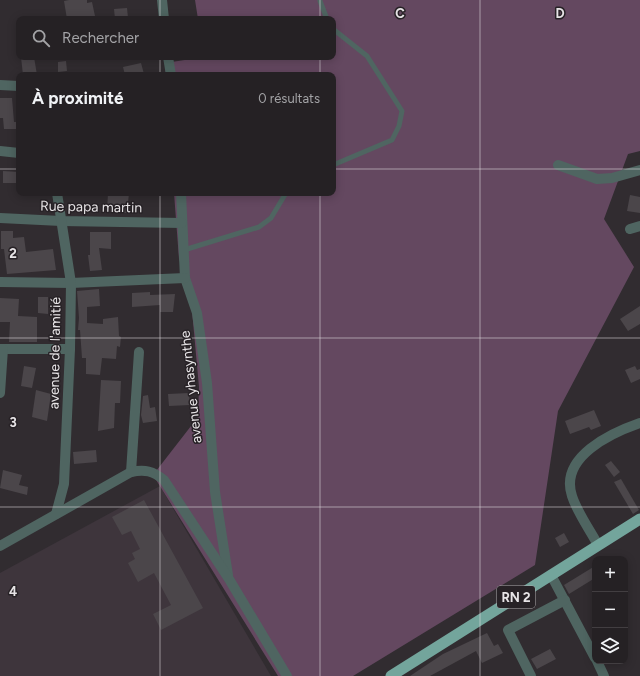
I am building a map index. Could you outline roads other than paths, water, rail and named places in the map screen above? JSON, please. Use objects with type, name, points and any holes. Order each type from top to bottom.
[{"type":"highway","name":"RN 2","points":[[391,676],[640,519]]},
{"type":"street","points":[[162,0],[164,16]]},
{"type":"street","points":[[168,60],[170,72]]},
{"type":"street","points":[[0,85],[16,86]]},
{"type":"street","points":[[0,151],[16,153]]},
{"type":"street","points":[[558,165],[597,179],[612,178],[640,170]]},
{"type":"street","name":"avenue de l'amitié","points":[[56,514],[64,484],[70,349],[71,283],[57,196]]},
{"type":"street","name":"avenue yhasynthe","points":[[180,196],[185,278],[197,313],[207,383],[215,492],[229,579]]},
{"type":"street","name":"Rue papa martin","points":[[0,218],[61,221],[182,223]]},
{"type":"street","points":[[630,229],[640,226]]},
{"type":"street","points":[[0,282],[71,283],[185,278]]},
{"type":"street","points":[[0,393],[1,349],[70,349]]},
{"type":"street","points":[[131,472],[139,352]]},
{"type":"street","points":[[598,545],[572,496],[570,481],[574,468],[596,444],[617,431],[640,423]]},
{"type":"street","points":[[0,546],[131,472],[140,470],[152,472],[164,480],[229,579],[287,676]]},
{"type":"street","points":[[551,575],[592,652]]},
{"type":"street","points":[[531,676],[508,630],[565,600]]},
{"type":"street","points":[[598,664],[604,676]]},
{"type":"lane","points":[[320,0],[326,16]]},
{"type":"lane","points":[[336,31],[366,56],[402,112],[399,126],[392,140],[336,164]]},
{"type":"lane","points":[[184,250],[259,227],[271,218],[284,196]]}]
